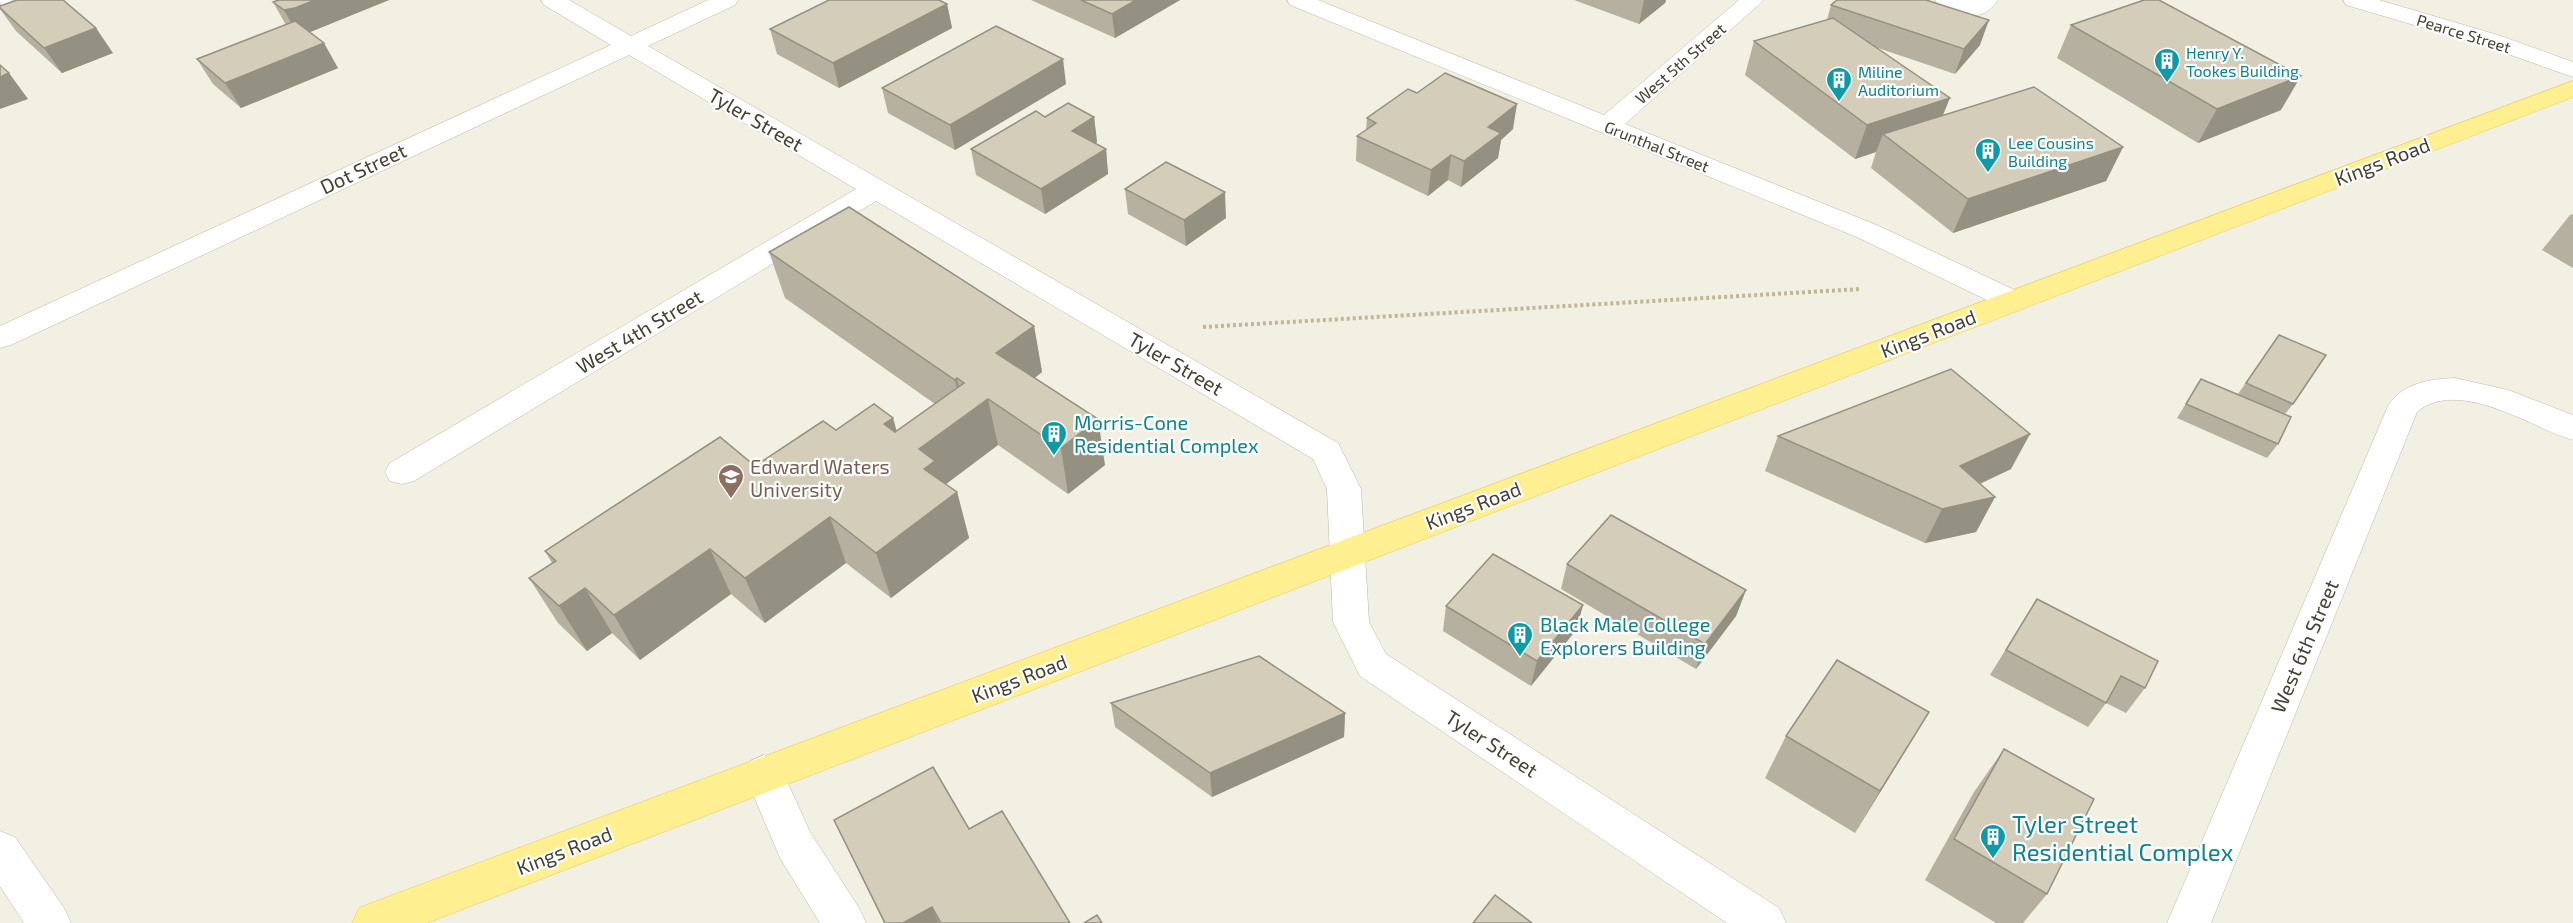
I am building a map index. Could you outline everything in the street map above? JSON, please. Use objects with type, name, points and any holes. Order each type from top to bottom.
[{"type":"main road","name":"Kings Road","points":[[374,923],[2573,88]]},
{"type":"street","name":"Tyler Street","points":[[552,0],[1326,451],[1344,489],[1351,622],[1372,664],[1764,923]]},
{"type":"street","name":"Dot Street","points":[[0,338],[727,0]]},
{"type":"street","name":"Grunthal Street","points":[[1298,0],[1869,232],[2013,301]]},
{"type":"street","name":"West 5th Street","points":[[1607,126],[1753,0]]},
{"type":"street","points":[[1946,0],[1977,10],[1987,0]]},
{"type":"street","name":"Pearce Street","points":[[2354,0],[2490,40],[2573,70]]},
{"type":"street","name":"West 4th Street","points":[[402,472],[876,189]]},
{"type":"street","name":"West 6th Street","points":[[2189,923],[2404,406],[2418,395],[2439,389],[2468,391],[2498,399],[2573,428]]},
{"type":"street","points":[[764,773],[795,845],[844,923]]},
{"type":"street","points":[[0,850],[49,923]]},
{"type":"path","points":[[1192,328],[1861,289]]},
{"type":"building","points":[[17,0],[63,0],[96,28],[44,48],[0,8],[0,6]]},
{"type":"building","points":[[315,0],[284,10],[273,2]]},
{"type":"building","points":[[829,0],[939,0],[947,4],[833,63],[770,29]]},
{"type":"building","points":[[1081,0],[1136,0],[1112,14]]},
{"type":"building","points":[[1837,0],[1926,0],[1989,20],[1964,49],[1831,5]]},
{"type":"building","points":[[2144,0],[2159,0],[2301,76],[2217,109],[2071,25]]},
{"type":"building","points":[[1833,18],[1950,98],[1867,125],[1754,41]]},
{"type":"building","points":[[295,21],[324,43],[225,83],[197,59]]},
{"type":"building","points":[[996,26],[1063,59],[950,125],[882,88]]},
{"type":"building","points":[[0,65],[9,73],[0,77]]},
{"type":"building","points":[[1445,73],[1517,104],[1488,127],[1501,133],[1464,161],[1451,155],[1431,170],[1357,136],[1376,123],[1367,118],[1408,89],[1417,93]]},
{"type":"building","points":[[2034,87],[2123,147],[1968,199],[1883,134]]},
{"type":"building","points":[[1068,103],[1094,117],[1072,131],[1106,149],[1041,189],[971,149],[1036,111],[1045,117]]},
{"type":"building","points":[[1166,162],[1225,192],[1184,220],[1125,189]]},
{"type":"building","points":[[849,207],[1034,326],[996,353],[1098,419],[1061,448],[988,399],[919,449],[935,461],[924,469],[957,492],[876,553],[830,517],[745,578],[710,549],[614,615],[585,588],[559,606],[529,578],[556,561],[545,551],[720,437],[755,466],[823,421],[836,430],[874,404],[893,418],[884,424],[895,432],[964,383],[957,378],[955,380],[769,252]]},
{"type":"building","points":[[2279,335],[2326,355],[2293,404],[2246,383]]},
{"type":"building","points":[[1951,369],[2030,434],[1960,466],[1995,497],[1942,509],[1778,436]]},
{"type":"building","points":[[2201,379],[2291,417],[2278,444],[2186,404]]},
{"type":"building","points":[[1611,515],[1746,590],[1705,644],[1567,564]]},
{"type":"building","points":[[1493,554],[1583,605],[1537,661],[1446,606]]},
{"type":"building","points":[[2037,599],[2158,661],[2145,688],[2121,676],[2106,703],[2006,650]]},
{"type":"building","points":[[1259,656],[1345,713],[1210,773],[1111,703]]},
{"type":"building","points":[[1837,660],[1929,712],[1880,791],[1786,736]]},
{"type":"building","points":[[2004,749],[2094,799],[2047,894],[1954,839]]},
{"type":"building","points":[[933,767],[969,829],[1002,811],[1070,923],[941,923],[932,907],[903,923],[885,923],[834,820]]},
{"type":"building","points":[[1495,895],[1532,923],[1473,923]]},
{"type":"building","points":[[1097,915],[1102,923],[1084,923]]},
{"type":"place","name":"Henry Y. Tookes Building","points":[[2167,84]]},
{"type":"place","name":"Miline Auditorium","points":[[1839,103]]},
{"type":"place","name":"Lee Cousins Building","points":[[1988,174]]},
{"type":"place","name":"Morris-Cone Residential Complex","points":[[1054,457]]},
{"type":"place","name":"Edward Waters University","points":[[731,500]]},
{"type":"place","name":"Black Male College Explorers Building","points":[[1520,658]]},
{"type":"place","name":"Tyler Street Residential Complex","points":[[1993,860]]}]
